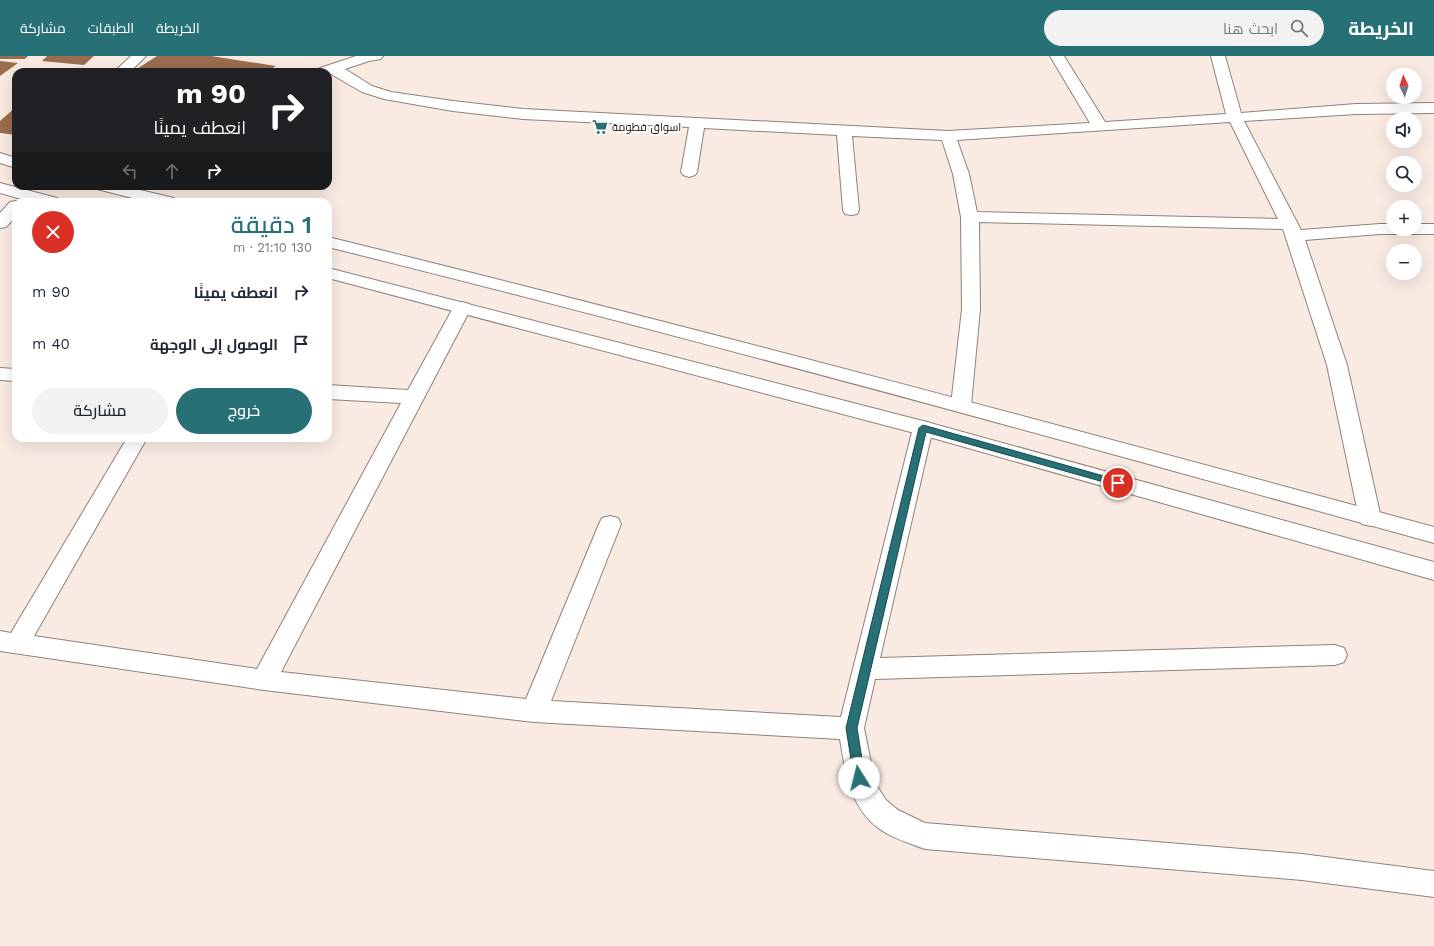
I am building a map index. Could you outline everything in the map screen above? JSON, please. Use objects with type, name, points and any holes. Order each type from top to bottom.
[{"type":"street","points":[[126,68],[139,56]]},
{"type":"street","points":[[332,69],[368,56]]},
{"type":"street","points":[[1057,56],[1100,127]]},
{"type":"street","points":[[1218,56],[1234,116],[1292,230],[1337,365],[1370,518]]},
{"type":"street","points":[[332,72],[367,89],[388,96],[453,106],[523,114],[948,136],[1100,127],[1234,116],[1356,109],[1434,108]]},
{"type":"street","points":[[689,172],[697,123]]},
{"type":"street","points":[[844,130],[851,210]]},
{"type":"street","points":[[948,136],[961,174],[970,217],[971,309],[961,405]]},
{"type":"street","points":[[0,188],[15,198]]},
{"type":"street","points":[[119,190],[152,198]]},
{"type":"street","points":[[0,223],[12,210]]},
{"type":"street","points":[[970,217],[1292,230],[1434,229]]},
{"type":"street","points":[[332,243],[478,279],[961,405],[1434,535]]},
{"type":"street","points":[[332,274],[923,428],[1434,571]]},
{"type":"street","points":[[264,680],[416,397],[462,308]]},
{"type":"street","points":[[783,391],[798,363]]},
{"type":"street","points":[[0,374],[12,375]]},
{"type":"street","points":[[332,392],[416,397]]},
{"type":"street","points":[[923,428],[851,728],[859,778],[871,803],[882,815],[895,825],[909,832],[925,836],[1302,867],[1434,884]]},
{"type":"street","points":[[134,442],[8,643],[264,680],[534,712],[851,728]]},
{"type":"street","points":[[534,712],[610,524]]},
{"type":"street","points":[[866,669],[1335,655]]},
{"type":"building","points":[[0,56],[28,56],[25,59],[0,59]]},
{"type":"building","points":[[47,56],[94,56],[84,65],[42,61]]},
{"type":"building","points":[[157,56],[211,56],[276,66],[272,68],[138,68]]},
{"type":"building","points":[[0,61],[18,63],[0,76]]},
{"type":"building","points":[[12,110],[12,134],[0,133],[0,121]]},
{"type":"place","name":"اسواق فطومة","points":[[600,127]]},
{"type":"route","points":[[859,778],[851,728],[923,428],[1118,483]]}]
